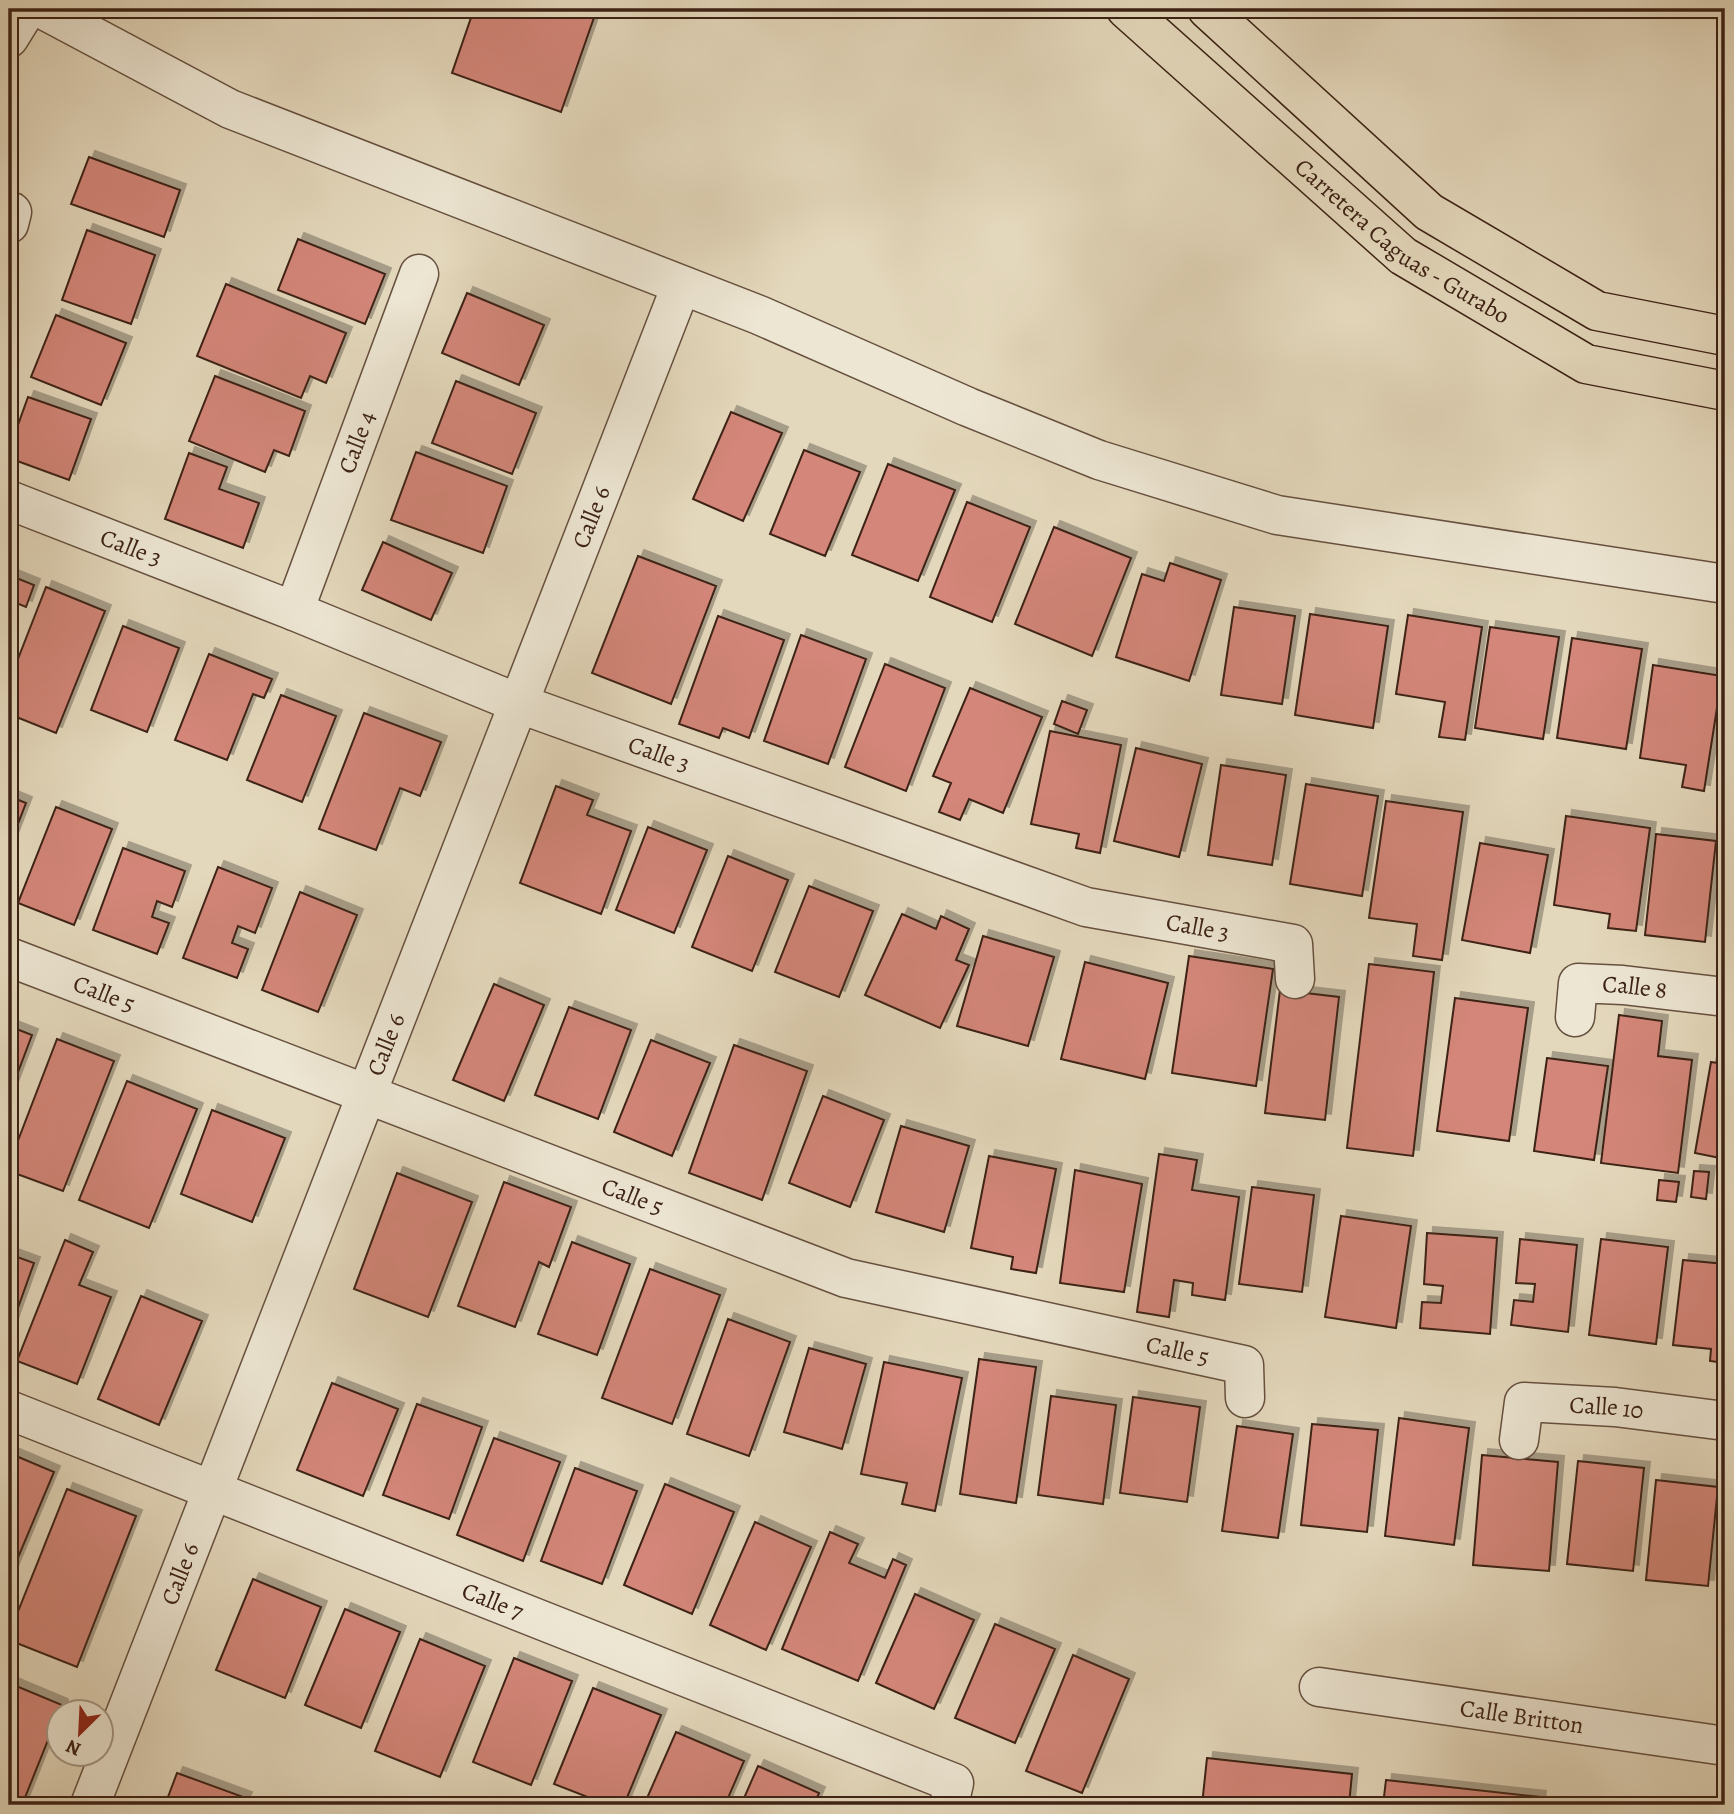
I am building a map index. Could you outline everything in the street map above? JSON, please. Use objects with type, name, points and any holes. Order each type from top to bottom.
[{"type":"main road","name":"Carretera Caguas - Gurabo","points":[[1126,9],[1403,256],[1586,364],[1725,391]]},
{"type":"main road","name":"Carretera Caguas - Gurabo","points":[[1207,9],[1429,212],[1597,311],[1725,336]]},
{"type":"street","points":[[9,38],[27,9]]},
{"type":"street","points":[[42,9],[230,109],[760,315],[968,407],[1099,460],[1277,515],[1725,584]]},
{"type":"street","name":"Calle 4","points":[[294,611],[419,274]]},
{"type":"street","name":"Calle 6","points":[[90,1805],[681,286]]},
{"type":"street","name":"Calle 3","points":[[9,500],[294,611],[520,704],[1086,907],[1293,944],[1295,979]]},
{"type":"street","name":"Calle 5","points":[[9,957],[846,1278],[1244,1365],[1245,1398]]},
{"type":"street","name":"Calle 8","points":[[1576,1017],[1578,983],[1623,985],[1725,998]]},
{"type":"street","name":"Calle 10","points":[[1519,1440],[1524,1402],[1615,1407],[1725,1422]]},
{"type":"street","name":"Calle 7","points":[[9,1410],[954,1783],[949,1805]]},
{"type":"street","name":"Calle Britton","points":[[1319,1687],[1725,1746]]},
{"type":"building","points":[[474,9],[597,9],[561,112],[452,73]]},
{"type":"building","points":[[89,157],[180,190],[164,237],[71,204]]},
{"type":"building","points":[[87,230],[155,255],[131,324],[62,300]]},
{"type":"building","points":[[298,239],[385,274],[365,324],[278,290]]},
{"type":"building","points":[[226,284],[346,333],[326,383],[310,376],[301,398],[197,356]]},
{"type":"building","points":[[467,293],[544,325],[519,385],[442,353]]},
{"type":"building","points":[[56,315],[126,343],[101,405],[31,377]]},
{"type":"building","points":[[215,376],[305,411],[289,456],[274,450],[265,472],[189,441]]},
{"type":"building","points":[[456,381],[536,413],[512,474],[432,443]]},
{"type":"building","points":[[28,397],[91,419],[69,480],[9,458],[9,450]]},
{"type":"building","points":[[731,412],[782,433],[743,521],[693,499]]},
{"type":"building","points":[[804,450],[860,472],[825,556],[770,534]]},
{"type":"building","points":[[416,452],[507,486],[483,553],[391,520]]},
{"type":"building","points":[[189,453],[227,467],[219,489],[259,503],[243,548],[165,519]]},
{"type":"building","points":[[888,464],[955,490],[918,581],[852,555]]},
{"type":"building","points":[[967,502],[1030,527],[992,622],[930,597]]},
{"type":"building","points":[[1054,527],[1131,558],[1092,656],[1015,624]]},
{"type":"building","points":[[383,542],[452,573],[431,620],[362,590]]},
{"type":"building","points":[[638,556],[716,586],[671,704],[592,673]]},
{"type":"building","points":[[1170,563],[1221,580],[1189,681],[1116,657],[1142,574],[1164,581]]},
{"type":"building","points":[[9,575],[34,585],[26,607],[14,602],[9,615]]},
{"type":"building","points":[[46,587],[105,611],[56,733],[9,714],[9,682]]},
{"type":"building","points":[[1234,607],[1295,616],[1282,704],[1221,695]]},
{"type":"building","points":[[1310,614],[1388,626],[1373,728],[1295,715]]},
{"type":"building","points":[[1408,615],[1482,627],[1465,740],[1439,737],[1445,702],[1396,694]]},
{"type":"building","points":[[718,616],[784,640],[749,738],[723,728],[719,738],[679,724]]},
{"type":"building","points":[[123,626],[179,648],[147,732],[91,710]]},
{"type":"building","points":[[1490,627],[1559,637],[1543,739],[1475,728]]},
{"type":"building","points":[[801,635],[866,659],[828,764],[764,741]]},
{"type":"building","points":[[1572,638],[1642,649],[1626,749],[1557,738]]},
{"type":"building","points":[[209,654],[272,679],[264,698],[253,694],[227,760],[175,740]]},
{"type":"building","points":[[885,664],[945,688],[906,791],[845,767]]},
{"type":"building","points":[[1653,665],[1722,676],[1704,791],[1682,787],[1686,765],[1640,758]]},
{"type":"building","points":[[970,688],[1042,717],[1003,813],[969,799],[960,820],[939,812],[951,783],[933,776]]},
{"type":"building","points":[[281,695],[336,716],[302,802],[247,780]]},
{"type":"building","points":[[1062,701],[1087,710],[1078,734],[1054,724]]},
{"type":"building","points":[[364,713],[441,742],[420,796],[400,788],[376,850],[319,829]]},
{"type":"building","points":[[1050,731],[1121,745],[1100,853],[1076,848],[1079,834],[1031,824]]},
{"type":"building","points":[[1136,748],[1202,764],[1179,857],[1114,841]]},
{"type":"building","points":[[1221,765],[1286,775],[1272,865],[1208,855]]},
{"type":"building","points":[[1306,784],[1378,796],[1362,896],[1290,884]]},
{"type":"building","points":[[556,786],[593,800],[587,815],[631,831],[601,914],[520,883]]},
{"type":"building","points":[[9,796],[26,803],[9,847]]},
{"type":"building","points":[[1386,801],[1463,812],[1442,960],[1413,956],[1417,924],[1369,918]]},
{"type":"building","points":[[56,807],[112,829],[74,925],[18,903]]},
{"type":"building","points":[[1566,816],[1650,828],[1636,931],[1608,928],[1610,914],[1554,905]]},
{"type":"building","points":[[648,827],[707,850],[674,933],[616,910]]},
{"type":"building","points":[[1656,834],[1716,841],[1705,942],[1645,935]]},
{"type":"building","points":[[1480,843],[1548,855],[1530,953],[1462,940]]},
{"type":"building","points":[[123,848],[185,871],[172,907],[157,901],[152,917],[169,923],[157,954],[93,930]]},
{"type":"building","points":[[728,856],[788,880],[752,971],[692,947]]},
{"type":"building","points":[[218,867],[272,888],[255,933],[238,926],[232,943],[248,949],[237,978],[183,958]]},
{"type":"building","points":[[1725,877],[1725,946],[1718,946]]},
{"type":"building","points":[[809,886],[873,911],[839,997],[775,972]]},
{"type":"building","points":[[300,892],[357,915],[318,1012],[262,990]]},
{"type":"building","points":[[902,914],[936,929],[941,916],[969,929],[956,960],[969,965],[940,1028],[865,995]]},
{"type":"building","points":[[983,936],[1054,957],[1028,1046],[957,1026]]},
{"type":"building","points":[[1189,956],[1273,969],[1256,1086],[1172,1073]]},
{"type":"building","points":[[1085,962],[1168,983],[1145,1079],[1061,1059]]},
{"type":"building","points":[[1369,964],[1434,972],[1413,1156],[1347,1148]]},
{"type":"building","points":[[494,984],[544,1005],[504,1101],[453,1080]]},
{"type":"building","points":[[1280,990],[1339,997],[1325,1120],[1265,1113]]},
{"type":"building","points":[[1455,998],[1528,1008],[1509,1141],[1437,1131]]},
{"type":"building","points":[[569,1007],[631,1030],[598,1119],[535,1095]]},
{"type":"building","points":[[1619,1015],[1662,1021],[1658,1056],[1692,1060],[1678,1173],[1601,1163]]},
{"type":"building","points":[[9,1026],[32,1035],[9,1096]]},
{"type":"building","points":[[57,1039],[114,1061],[63,1191],[9,1171],[9,1164]]},
{"type":"building","points":[[651,1040],[710,1063],[672,1156],[614,1132]]},
{"type":"building","points":[[734,1045],[807,1071],[762,1200],[689,1173]]},
{"type":"building","points":[[1547,1058],[1608,1066],[1594,1160],[1534,1151]]},
{"type":"building","points":[[1711,1062],[1725,1064],[1725,1159],[1695,1153]]},
{"type":"building","points":[[127,1081],[197,1109],[149,1228],[79,1200]]},
{"type":"building","points":[[823,1096],[884,1120],[850,1207],[789,1183]]},
{"type":"building","points":[[212,1110],[285,1138],[252,1222],[181,1194]]},
{"type":"building","points":[[901,1126],[969,1146],[944,1232],[876,1212]]},
{"type":"building","points":[[1159,1154],[1197,1160],[1192,1190],[1239,1197],[1225,1300],[1192,1295],[1193,1283],[1174,1280],[1169,1317],[1137,1312]]},
{"type":"building","points":[[989,1156],[1056,1169],[1036,1273],[1011,1269],[1013,1257],[971,1248]]},
{"type":"building","points":[[1075,1170],[1142,1184],[1124,1292],[1060,1283]]},
{"type":"building","points":[[1694,1171],[1709,1172],[1706,1199],[1691,1197]]},
{"type":"building","points":[[397,1173],[472,1202],[428,1317],[354,1289]]},
{"type":"building","points":[[1659,1180],[1679,1182],[1676,1202],[1657,1200]]},
{"type":"building","points":[[504,1182],[571,1207],[549,1267],[539,1262],[515,1327],[458,1306]]},
{"type":"building","points":[[1252,1187],[1314,1195],[1302,1292],[1239,1284]]},
{"type":"building","points":[[1341,1216],[1411,1226],[1396,1328],[1325,1317]]},
{"type":"building","points":[[1427,1233],[1497,1238],[1490,1334],[1420,1328],[1422,1302],[1441,1303],[1443,1286],[1424,1284]]},
{"type":"building","points":[[1520,1239],[1577,1245],[1568,1332],[1511,1325],[1514,1300],[1533,1302],[1535,1284],[1516,1283]]},
{"type":"building","points":[[1601,1239],[1668,1247],[1656,1344],[1589,1335]]},
{"type":"building","points":[[65,1240],[93,1252],[79,1285],[111,1297],[77,1384],[17,1361]]},
{"type":"building","points":[[572,1242],[630,1264],[597,1355],[538,1334]]},
{"type":"building","points":[[9,1254],[34,1263],[9,1333]]},
{"type":"building","points":[[1683,1260],[1725,1264],[1725,1363],[1710,1361],[1711,1349],[1673,1345]]},
{"type":"building","points":[[650,1269],[720,1295],[672,1424],[602,1398]]},
{"type":"building","points":[[141,1296],[202,1321],[159,1425],[98,1399]]},
{"type":"building","points":[[728,1319],[790,1342],[749,1456],[687,1434]]},
{"type":"building","points":[[809,1348],[866,1364],[842,1449],[784,1432]]},
{"type":"building","points":[[979,1359],[1036,1367],[1016,1503],[960,1494]]},
{"type":"building","points":[[884,1362],[962,1378],[935,1511],[902,1504],[907,1483],[861,1474]]},
{"type":"building","points":[[332,1383],[398,1409],[363,1496],[297,1470]]},
{"type":"building","points":[[1051,1396],[1116,1405],[1103,1504],[1038,1495]]},
{"type":"building","points":[[1133,1397],[1200,1407],[1187,1502],[1120,1493]]},
{"type":"building","points":[[417,1404],[482,1427],[449,1519],[383,1495]]},
{"type":"building","points":[[1399,1418],[1469,1428],[1454,1545],[1385,1536]]},
{"type":"building","points":[[1312,1424],[1378,1430],[1367,1532],[1301,1525]]},
{"type":"building","points":[[1237,1426],[1293,1434],[1278,1538],[1222,1531]]},
{"type":"building","points":[[494,1438],[560,1462],[523,1561],[457,1535]]},
{"type":"building","points":[[9,1453],[54,1472],[9,1579]]},
{"type":"building","points":[[1482,1455],[1558,1462],[1549,1571],[1473,1565]]},
{"type":"building","points":[[1578,1461],[1644,1468],[1633,1571],[1567,1564]]},
{"type":"building","points":[[575,1468],[637,1491],[602,1584],[541,1561]]},
{"type":"building","points":[[1656,1480],[1718,1487],[1708,1586],[1646,1580]]},
{"type":"building","points":[[665,1484],[734,1512],[692,1614],[624,1585]]},
{"type":"building","points":[[67,1489],[136,1516],[77,1667],[9,1640],[9,1634]]},
{"type":"building","points":[[755,1522],[811,1547],[766,1650],[710,1625]]},
{"type":"building","points":[[830,1532],[858,1544],[849,1563],[885,1578],[893,1559],[906,1565],[858,1681],[782,1649]]},
{"type":"building","points":[[253,1579],[321,1607],[285,1698],[216,1670]]},
{"type":"building","points":[[915,1594],[974,1620],[934,1709],[876,1683]]},
{"type":"building","points":[[345,1609],[400,1632],[361,1728],[305,1705]]},
{"type":"building","points":[[995,1624],[1055,1649],[1015,1743],[955,1718]]},
{"type":"building","points":[[420,1639],[485,1666],[440,1777],[375,1751]]},
{"type":"building","points":[[1073,1655],[1129,1679],[1082,1793],[1026,1771]]},
{"type":"building","points":[[514,1658],[572,1681],[531,1785],[473,1762]]},
{"type":"building","points":[[9,1683],[48,1699],[46,1745],[22,1805],[9,1805]]},
{"type":"building","points":[[593,1688],[661,1715],[624,1805],[608,1805],[554,1784]]},
{"type":"building","points":[[676,1732],[744,1761],[725,1805],[644,1805]]},
{"type":"building","points":[[1207,1758],[1352,1774],[1349,1805],[1202,1805]]},
{"type":"building","points":[[758,1766],[819,1793],[814,1805],[741,1805]]},
{"type":"building","points":[[177,1773],[246,1798],[243,1805],[165,1805]]},
{"type":"building","points":[[1386,1780],[1540,1797],[1539,1805],[1383,1805]]}]
